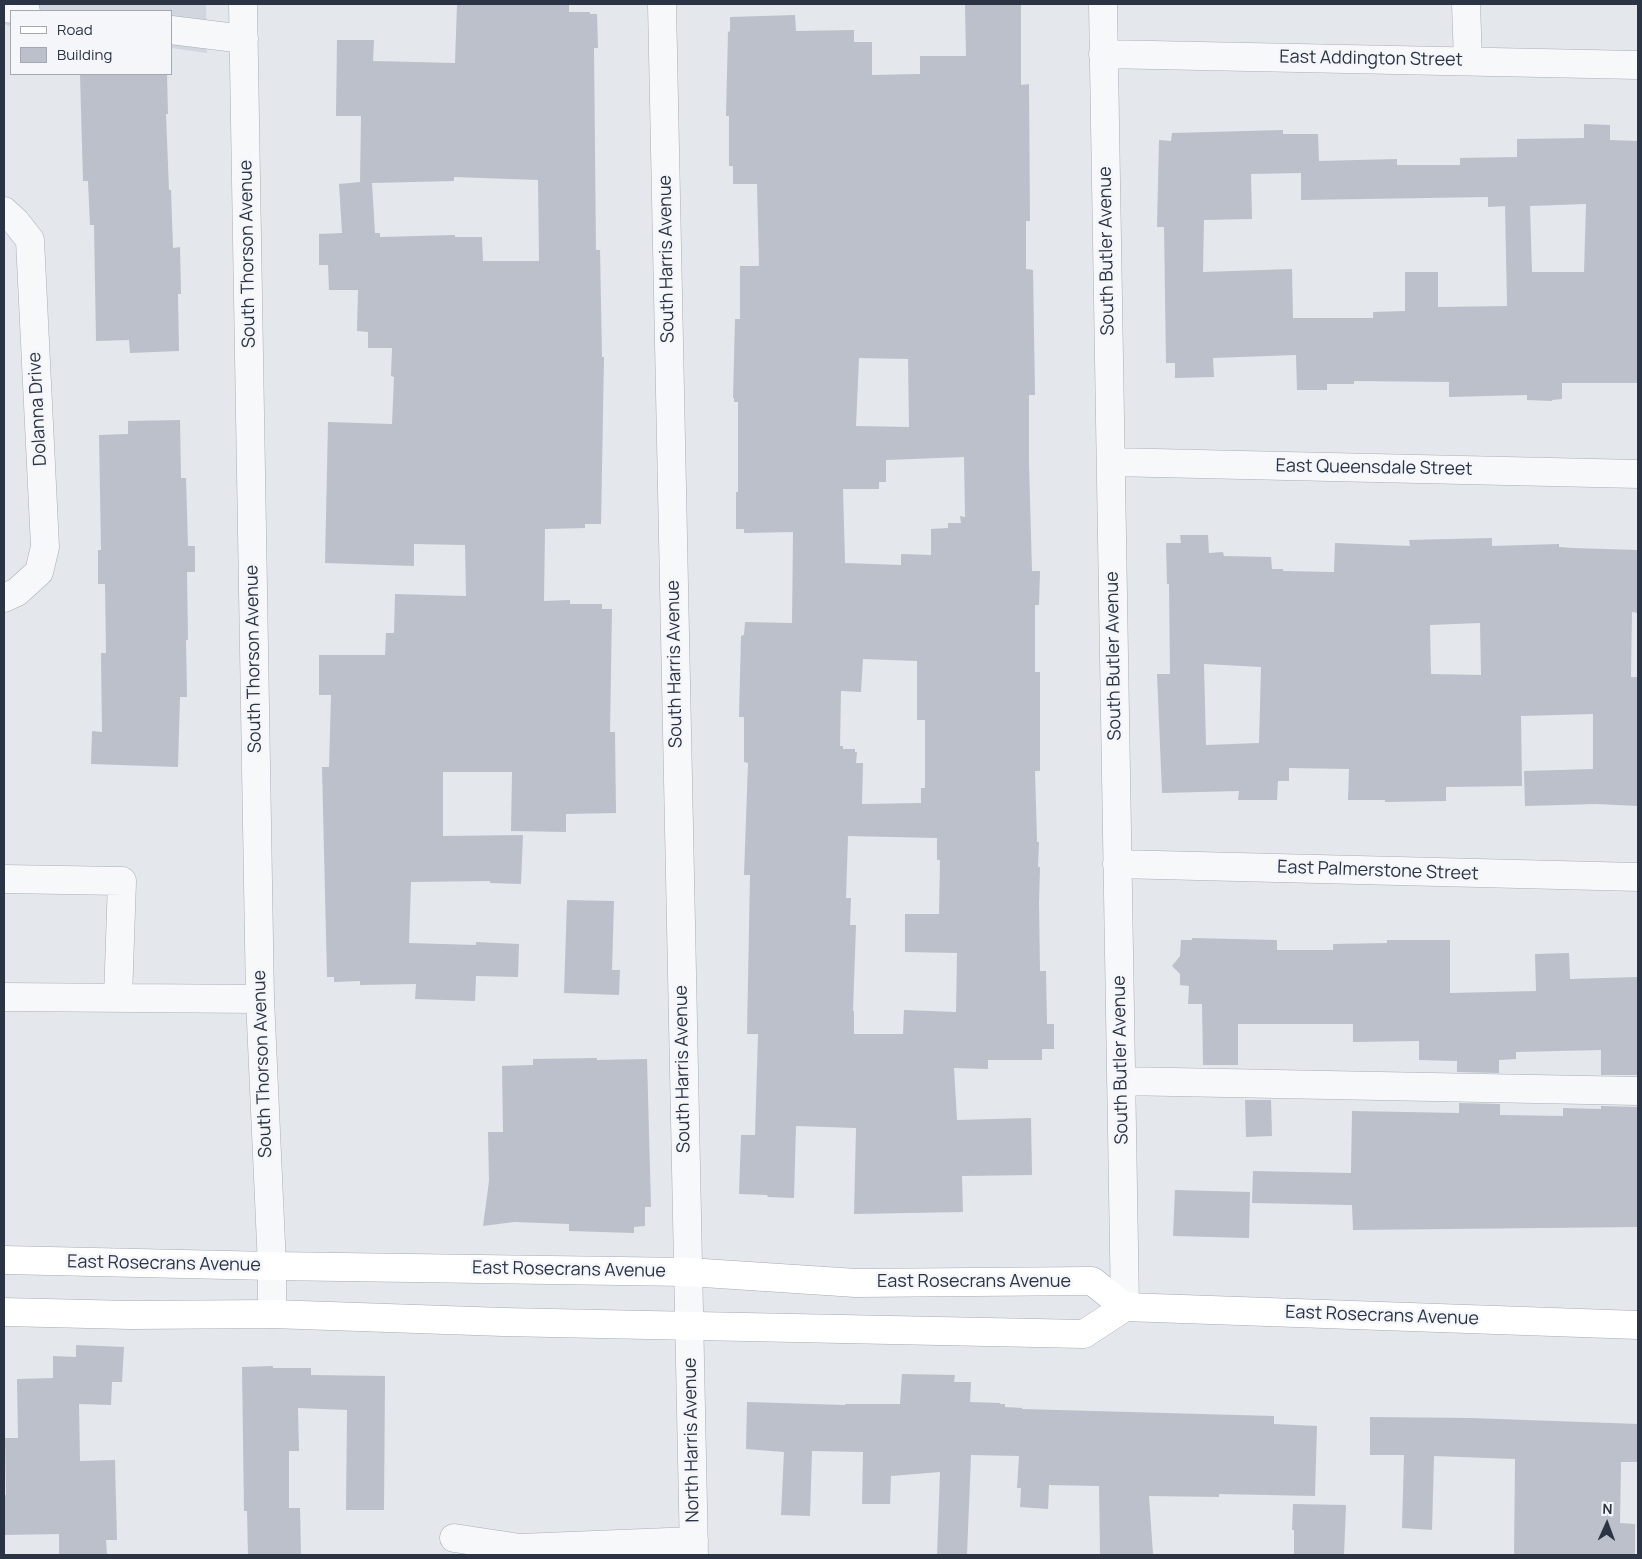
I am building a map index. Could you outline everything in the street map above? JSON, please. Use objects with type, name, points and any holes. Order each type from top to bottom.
[{"type":"main road","name":"East Rosecrans Avenue","points":[[4,1260],[688,1272],[856,1283],[1092,1282],[1125,1307],[1638,1325]]},
{"type":"main road","points":[[4,1312],[130,1315],[272,1314],[493,1322],[1084,1334],[1125,1307]]},
{"type":"street","name":"South Thorson Avenue","points":[[243,4],[260,1000],[272,1266],[272,1314]]},
{"type":"street","name":"South Harris Avenue","points":[[662,4],[689,1325]]},
{"type":"street","name":"South Butler Avenue","points":[[1103,4],[1125,1307]]},
{"type":"street","points":[[1466,4],[1468,61]]},
{"type":"street","points":[[4,8],[19,10]]},
{"type":"street","points":[[172,30],[244,39]]},
{"type":"street","name":"East Addington Street","points":[[1104,54],[1638,65]]},
{"type":"street","name":"Dolanna Drive","points":[[9,216],[30,240],[45,547],[39,572],[10,595]]},
{"type":"street","name":"East Queensdale Street","points":[[1111,462],[1638,474]]},
{"type":"street","name":"East Palmerstone Street","points":[[1117,864],[1638,877]]},
{"type":"street","points":[[4,879],[122,881],[118,998]]},
{"type":"street","points":[[4,997],[260,1000]]},
{"type":"street","points":[[1121,1081],[1638,1091]]},
{"type":"street","name":"North Harris Avenue","points":[[689,1325],[694,1548]]},
{"type":"street","points":[[454,1538],[520,1548],[694,1548]]},
{"type":"shaded area","points":[[4,4],[206,4],[207,53],[172,48],[172,10],[10,10],[10,26],[4,24]]},
{"type":"building","points":[[457,4],[569,4],[569,12],[597,14],[598,48],[594,48],[596,250],[600,250],[602,357],[604,357],[601,524],[585,524],[585,528],[545,529],[544,601],[570,600],[570,604],[602,604],[602,609],[612,609],[610,732],[615,732],[616,813],[566,814],[566,832],[511,831],[512,772],[443,772],[443,836],[523,835],[521,884],[490,883],[490,881],[411,882],[409,943],[476,945],[476,942],[519,944],[518,977],[476,976],[475,1001],[415,999],[416,984],[360,985],[360,981],[334,982],[334,977],[327,977],[322,767],[329,767],[331,695],[319,695],[319,655],[385,655],[386,633],[394,633],[395,594],[466,596],[465,545],[414,544],[414,566],[325,563],[328,422],[392,424],[394,377],[391,376],[392,348],[368,348],[368,332],[357,331],[358,290],[329,290],[328,265],[319,265],[319,234],[342,233],[339,184],[360,182],[361,116],[336,116],[337,40],[374,40],[373,61],[455,63]],"holes":[[[454,177],[538,180],[539,261],[483,261],[482,237],[455,237],[455,235],[380,237],[380,233],[375,233],[372,183],[454,181]]]},
{"type":"building","points":[[965,4],[1021,4],[1021,85],[1029,84],[1030,221],[1026,221],[1026,269],[1033,270],[1035,395],[1029,395],[1032,571],[1040,571],[1039,605],[1035,605],[1035,672],[1040,672],[1040,771],[1035,771],[1037,842],[1039,842],[1038,867],[1040,867],[1040,971],[1046,971],[1047,1024],[1054,1024],[1054,1049],[1042,1049],[1042,1060],[988,1060],[988,1069],[954,1068],[957,1120],[1031,1118],[1032,1175],[962,1176],[963,1212],[854,1214],[856,1128],[796,1126],[794,1198],[739,1194],[741,1135],[755,1135],[758,1034],[747,1034],[750,875],[744,875],[748,763],[744,762],[744,717],[739,717],[741,636],[744,635],[745,622],[792,623],[793,532],[744,533],[744,529],[736,529],[738,402],[734,402],[733,398],[735,319],[740,319],[740,266],[759,266],[757,184],[733,184],[733,166],[729,166],[729,116],[726,116],[728,32],[730,31],[730,17],[795,15],[796,31],[854,30],[854,42],[872,42],[872,75],[920,74],[920,56],[966,56]],"holes":[[[859,358],[908,359],[909,427],[856,426]],[[964,457],[965,517],[960,516],[961,523],[948,523],[948,528],[931,529],[931,555],[901,554],[901,565],[845,563],[843,489],[879,489],[879,482],[886,482],[886,460]],[[863,659],[917,661],[917,720],[925,720],[925,788],[921,788],[921,803],[862,804],[863,763],[856,763],[857,752],[855,752],[855,749],[843,749],[843,746],[840,746],[841,691],[861,692]],[[848,836],[937,838],[937,860],[940,860],[939,914],[905,914],[905,952],[957,953],[956,1012],[904,1010],[903,1034],[854,1034],[856,925],[850,925],[851,898],[846,898]]]},
{"type":"building","points":[[80,75],[167,75],[168,114],[166,114],[173,248],[180,247],[181,294],[178,294],[179,351],[130,353],[129,340],[96,341],[94,225],[90,225],[88,181],[83,181]]},
{"type":"building","points":[[1584,124],[1610,125],[1610,140],[1638,141],[1638,383],[1562,383],[1562,399],[1552,401],[1527,400],[1527,395],[1449,397],[1449,382],[1354,381],[1354,384],[1327,384],[1327,390],[1297,390],[1296,355],[1213,358],[1214,377],[1175,378],[1175,363],[1166,363],[1164,227],[1157,227],[1159,140],[1171,141],[1172,133],[1283,130],[1283,134],[1318,134],[1319,161],[1397,159],[1397,165],[1460,165],[1460,158],[1517,157],[1517,139],[1584,138]],"holes":[[[1301,173],[1301,200],[1488,197],[1488,207],[1505,206],[1507,306],[1438,307],[1438,272],[1405,272],[1405,311],[1373,312],[1373,318],[1293,318],[1292,269],[1203,272],[1204,220],[1252,219],[1251,174]],[[1586,204],[1584,272],[1532,272],[1530,206]]]},
{"type":"building","points":[[180,420],[181,478],[186,478],[188,546],[195,546],[195,572],[187,572],[187,697],[180,697],[178,767],[91,764],[92,731],[102,732],[101,653],[106,653],[105,584],[98,584],[98,550],[101,550],[99,435],[128,434],[128,421]]},
{"type":"building","points":[[1180,535],[1208,535],[1209,553],[1223,552],[1224,556],[1271,557],[1272,569],[1283,569],[1283,571],[1334,572],[1335,543],[1410,546],[1409,540],[1492,538],[1492,546],[1559,544],[1559,547],[1638,550],[1638,613],[1632,612],[1631,677],[1638,677],[1638,806],[1596,804],[1525,806],[1524,771],[1593,769],[1593,714],[1521,716],[1522,786],[1446,787],[1446,801],[1385,802],[1385,800],[1348,800],[1349,769],[1289,768],[1289,781],[1278,781],[1277,800],[1238,800],[1239,791],[1162,793],[1157,674],[1170,674],[1169,584],[1167,584],[1166,543],[1181,543]],"holes":[[[1480,623],[1481,675],[1431,674],[1430,625]],[[1204,664],[1261,667],[1259,743],[1206,745]]]},
{"type":"building","points":[[567,900],[614,901],[612,970],[620,970],[619,995],[564,993]]},
{"type":"building","points":[[1192,938],[1276,940],[1277,950],[1333,950],[1333,944],[1387,943],[1387,940],[1450,940],[1450,993],[1536,991],[1535,954],[1569,953],[1570,979],[1638,977],[1638,1075],[1601,1075],[1601,1050],[1516,1052],[1516,1059],[1499,1060],[1499,1073],[1457,1072],[1457,1061],[1419,1060],[1419,1041],[1353,1042],[1353,1024],[1238,1024],[1238,1065],[1203,1065],[1202,1004],[1188,1004],[1189,986],[1180,985],[1180,974],[1172,966],[1180,956],[1181,940],[1192,940]]},
{"type":"building","points":[[597,1058],[597,1060],[647,1059],[651,1207],[645,1207],[645,1226],[634,1227],[634,1233],[569,1231],[569,1224],[514,1222],[483,1226],[489,1181],[488,1132],[503,1132],[502,1066],[533,1065],[533,1059]]},
{"type":"building","points":[[1245,1100],[1271,1100],[1272,1136],[1246,1137]]},
{"type":"building","points":[[1459,1103],[1500,1104],[1500,1115],[1563,1116],[1563,1108],[1601,1109],[1601,1106],[1638,1107],[1638,1227],[1353,1230],[1352,1205],[1252,1203],[1253,1171],[1351,1173],[1352,1111],[1459,1113]]},
{"type":"building","points":[[1175,1190],[1250,1192],[1249,1238],[1173,1236]]},
{"type":"building","points":[[76,1345],[124,1347],[122,1382],[112,1382],[111,1405],[79,1404],[80,1461],[115,1460],[117,1540],[106,1540],[107,1555],[59,1555],[59,1534],[4,1535],[4,1495],[6,1495],[5,1438],[18,1438],[17,1379],[53,1378],[53,1356],[76,1357]]},
{"type":"building","points":[[273,1366],[273,1368],[311,1368],[311,1375],[385,1376],[384,1510],[346,1510],[347,1410],[298,1408],[299,1451],[289,1451],[289,1508],[300,1508],[301,1555],[248,1555],[247,1511],[244,1511],[242,1367]]},
{"type":"building","points":[[902,1374],[955,1375],[954,1382],[971,1382],[970,1402],[1000,1403],[1005,1404],[1005,1407],[1274,1416],[1274,1424],[1317,1426],[1315,1496],[1219,1494],[1219,1497],[1149,1496],[1153,1554],[1100,1554],[1099,1486],[1049,1485],[1048,1509],[1020,1507],[1021,1488],[1017,1488],[1019,1456],[971,1455],[967,1555],[937,1555],[940,1472],[891,1476],[890,1504],[862,1504],[863,1452],[812,1451],[810,1516],[781,1515],[784,1452],[746,1449],[747,1402],[845,1405],[900,1404]]},
{"type":"building","points":[[1370,1417],[1471,1418],[1638,1424],[1638,1462],[1621,1462],[1620,1523],[1635,1524],[1635,1555],[1514,1555],[1515,1459],[1434,1456],[1432,1530],[1402,1528],[1404,1455],[1370,1455]]},
{"type":"building","points":[[1293,1504],[1346,1505],[1344,1555],[1294,1555],[1294,1530],[1292,1530]]}]
